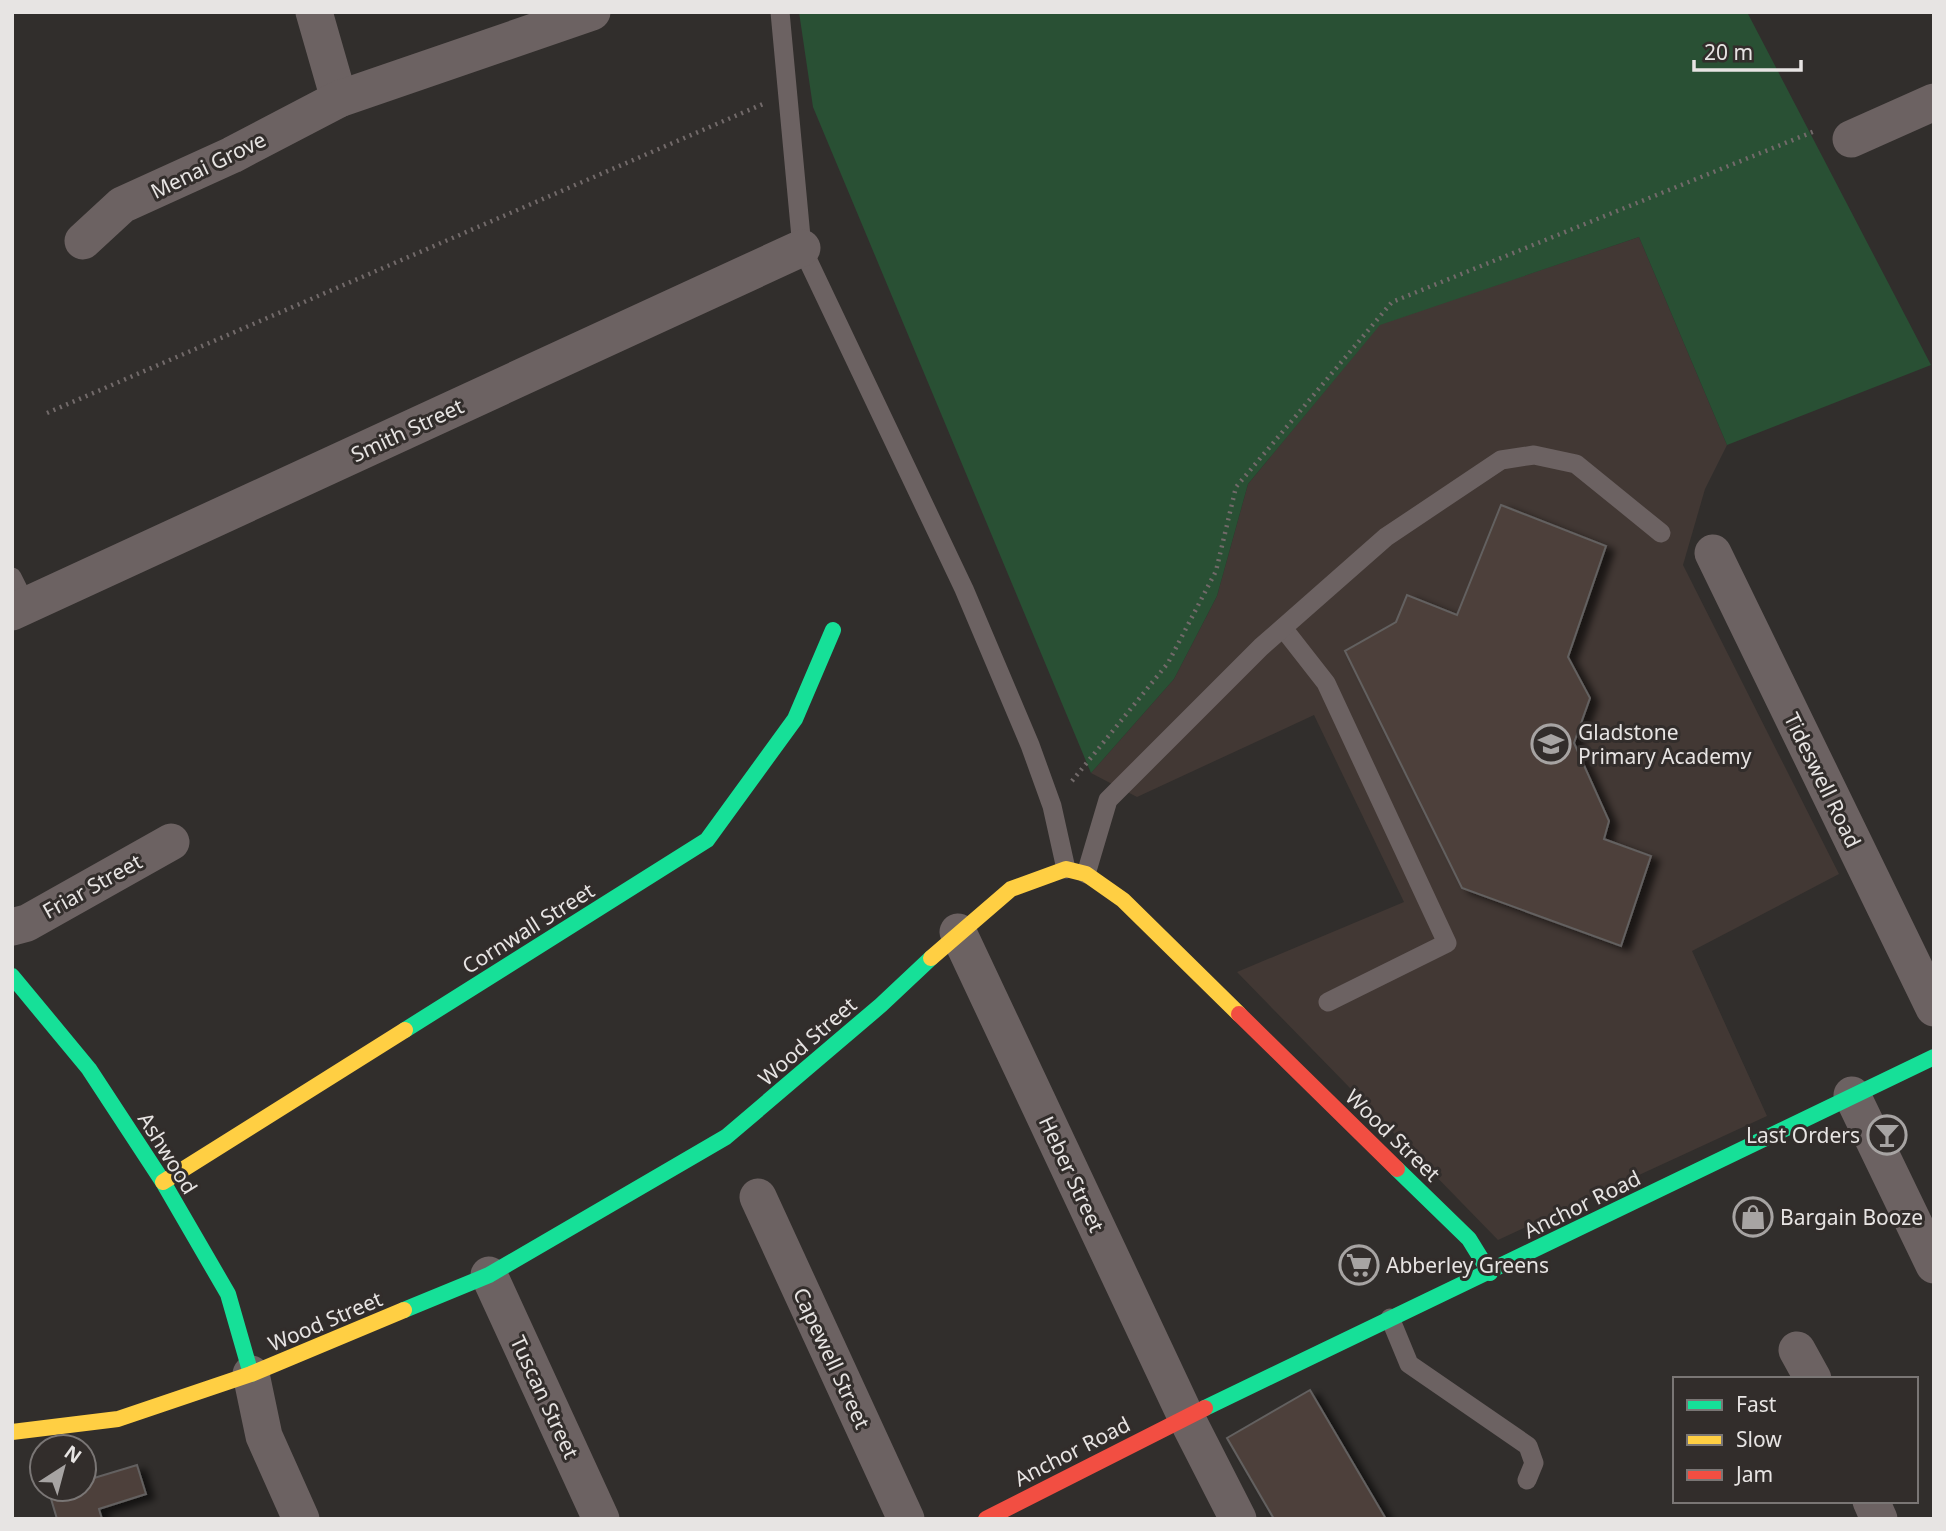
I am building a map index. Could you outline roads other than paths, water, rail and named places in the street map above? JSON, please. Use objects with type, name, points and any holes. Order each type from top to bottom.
[{"type":"street","points":[[314,12],[339,99]]},
{"type":"street","name":"Menai Grove","points":[[83,241],[122,205],[232,155],[339,99],[592,12]]},
{"type":"street","points":[[1851,139],[1934,103]]},
{"type":"street","name":"Smith Street","points":[[17,598],[802,248]]},
{"type":"street","name":"Tideswell Road","points":[[1713,553],[1934,1008]]},
{"type":"street","name":"Cornwall Street","points":[[163,1182],[707,840],[796,719],[833,630]]},
{"type":"street","name":"Friar Street","points":[[12,927],[27,922],[171,842]]},
{"type":"street","name":"Wood Street","points":[[12,1432],[118,1419],[251,1374],[489,1275],[726,1137],[881,1005],[958,932],[1011,889],[1066,869],[1086,874],[1123,900],[1469,1238],[1490,1273]]},
{"type":"street","name":"Heber Street","points":[[958,932],[1186,1417],[1238,1519]]},
{"type":"street","name":"Ashwood","points":[[12,976],[89,1069],[163,1182],[228,1294],[251,1374]]},
{"type":"street","name":"Anchor Road","points":[[986,1519],[1186,1417],[1934,1057]]},
{"type":"street","points":[[1852,1095],[1934,1265]]},
{"type":"street","name":"Capewell Street","points":[[758,1197],[906,1519]]},
{"type":"street","name":"Tuscan Street","points":[[489,1275],[600,1519]]},
{"type":"street","points":[[251,1374],[264,1436],[301,1519]]},
{"type":"street","points":[[1872,1503],[1880,1519]]},
{"type":"lane","points":[[780,12],[802,248],[964,589],[1030,745],[1052,806],[1066,869]]},
{"type":"lane","points":[[1086,874],[1108,800],[1283,628],[1386,537],[1501,460],[1534,455],[1576,464],[1661,533]]},
{"type":"lane","points":[[1283,628],[1326,682],[1447,943],[1328,1002]]},
{"type":"lane","points":[[1390,1318],[1409,1364],[1528,1446],[1534,1463],[1527,1480]]},
{"type":"place","name":"Gladstone Primary Academy","points":[[1551,744]]},
{"type":"place","name":"Last Orders","points":[[1887,1135]]},
{"type":"place","name":"Bargain Booze","points":[[1753,1217]]},
{"type":"place","name":"Abberley Greens","points":[[1359,1265]]}]
